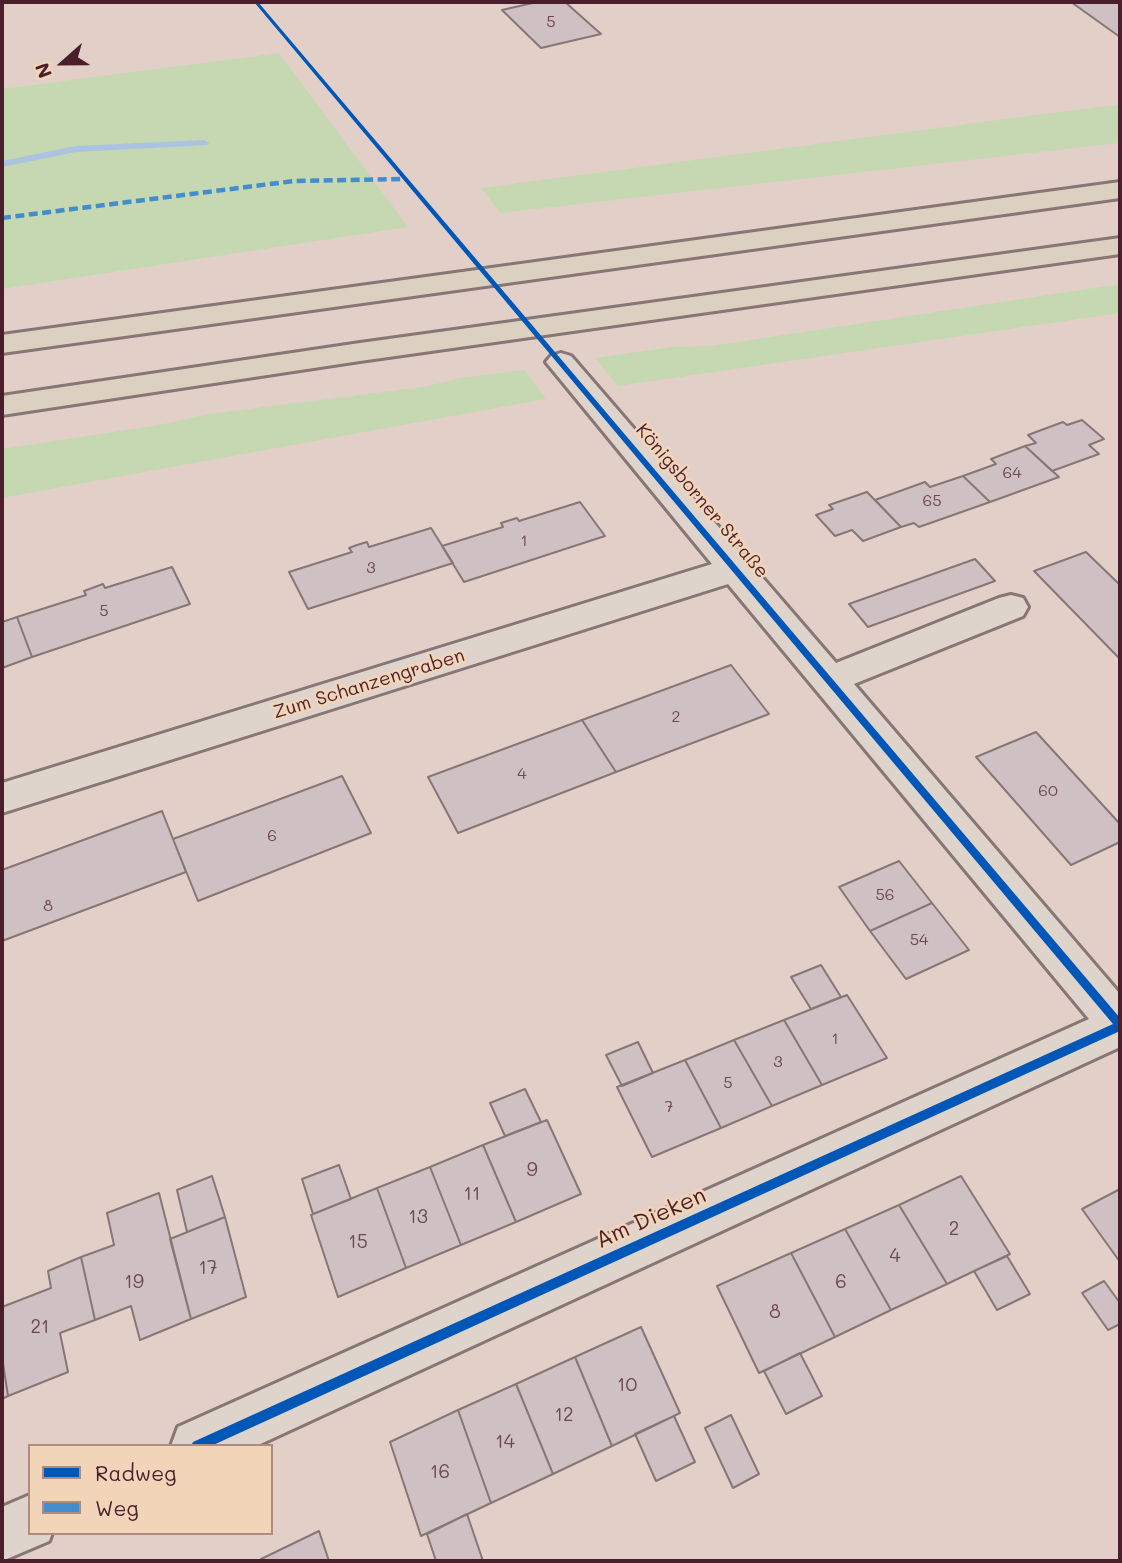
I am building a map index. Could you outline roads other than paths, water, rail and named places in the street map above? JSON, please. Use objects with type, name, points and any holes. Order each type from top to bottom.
[{"type":"highway","points":[[2,344],[1120,190]]},
{"type":"highway","points":[[2,406],[360,352],[1120,246]]},
{"type":"street","name":"Königsborner Straße","points":[[561,362],[1120,1025]]},
{"type":"street","name":"Zum Schanzengraben","points":[[2,798],[736,569]]},
{"type":"street","points":[[829,680],[1011,607]]},
{"type":"street","name":"Am Dieken","points":[[201,1444],[1120,1025]]},
{"type":"street","points":[[2,1535],[28,1523]]},
{"type":"waterway","points":[[2,164],[76,149],[204,143]]}]
